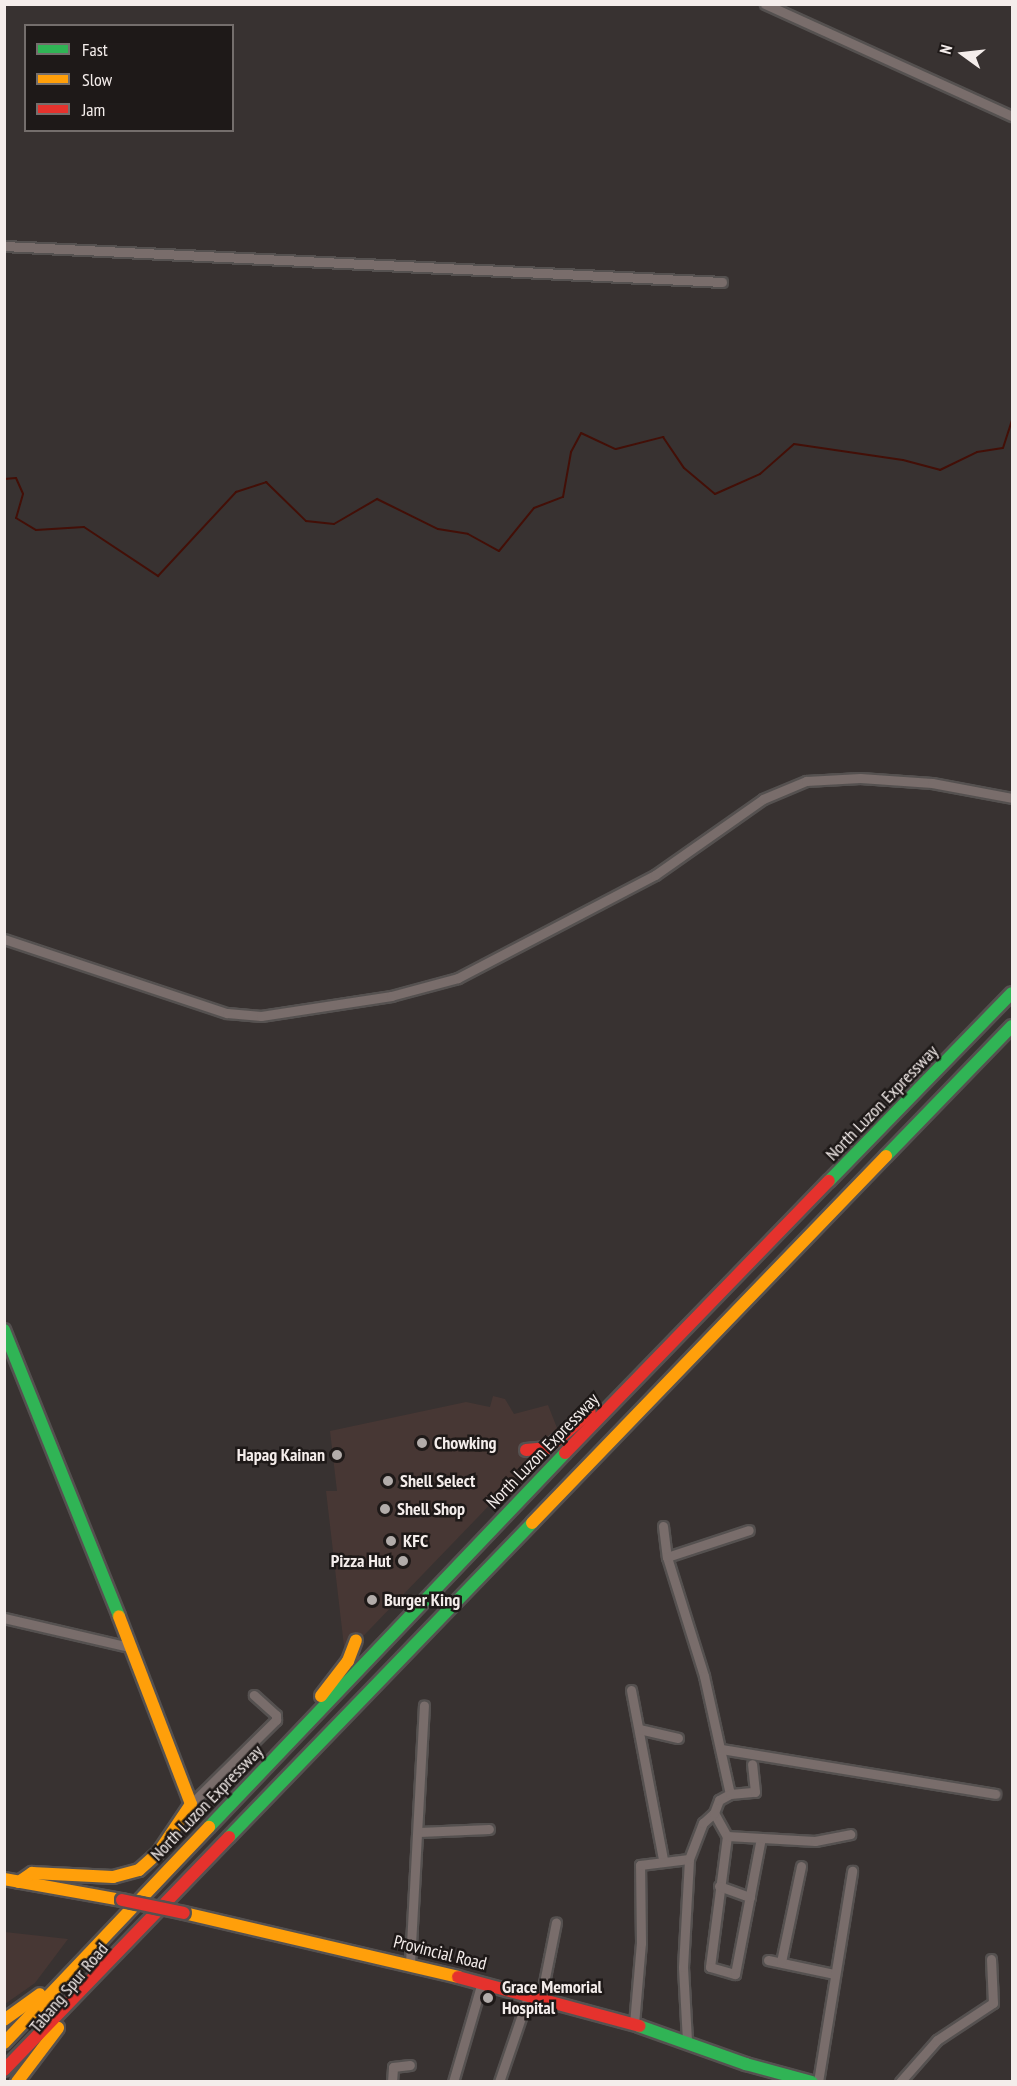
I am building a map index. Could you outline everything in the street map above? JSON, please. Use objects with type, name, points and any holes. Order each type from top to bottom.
[{"type":"main road","name":"North Luzon Expressway","points":[[4,2043],[190,1846],[1012,993]]},
{"type":"main road","points":[[4,2070],[1012,1026]]},
{"type":"main road","points":[[526,1450],[536,1451],[559,1440],[685,1319],[732,1282]]},
{"type":"main road","points":[[4,1330],[191,1804],[158,1853],[139,1870],[113,1877],[32,1873],[19,1882]]},
{"type":"main road","points":[[190,1846],[330,1686],[353,1653],[356,1640]]},
{"type":"main road","name":"Provincial Road","points":[[4,1879],[122,1900],[410,1963],[634,2024],[687,2041],[746,2064],[812,2082]]},
{"type":"main road","name":"Tabang Spur Road","points":[[4,2020],[44,1991],[145,1894]]},
{"type":"main road","name":"Tabang Spur Road","points":[[17,2082],[151,1920]]},
{"type":"street","points":[[765,4],[1012,116]]},
{"type":"street","points":[[4,246],[722,282]]},
{"type":"street","points":[[4,939],[227,1013],[261,1016],[391,996],[458,978],[655,875],[763,799],[806,782],[860,778],[932,783],[1012,798]]},
{"type":"street","points":[[663,1526],[667,1557],[704,1676],[730,1794]]},
{"type":"street","points":[[667,1557],[749,1530]]},
{"type":"street","points":[[4,1618],[130,1647]]},
{"type":"street","points":[[631,1690],[663,1859]]},
{"type":"street","points":[[191,1804],[276,1720],[274,1713],[254,1695]]},
{"type":"street","points":[[410,1963],[419,1832],[424,1705]]},
{"type":"street","points":[[639,1729],[678,1738]]},
{"type":"street","points":[[721,1749],[995,1794]]},
{"type":"street","points":[[687,2041],[683,1967],[689,1859],[703,1823],[714,1813],[719,1800],[730,1794],[755,1792],[752,1764]]},
{"type":"street","points":[[714,1813],[727,1836],[710,1967],[735,1974],[761,1838]]},
{"type":"street","points":[[419,1832],[489,1829]]},
{"type":"street","points":[[727,1836],[815,1841],[850,1834]]},
{"type":"street","points":[[634,2024],[641,1943],[640,1865],[663,1859],[689,1859]]},
{"type":"street","points":[[782,1962],[801,1866]]},
{"type":"street","points":[[818,2082],[852,1871]]},
{"type":"street","points":[[719,1886],[750,1897]]},
{"type":"street","points":[[499,2082],[535,1996],[556,1922]]},
{"type":"street","points":[[900,2082],[937,2040],[993,2003],[991,1959]]},
{"type":"street","points":[[768,1960],[834,1974]]},
{"type":"street","points":[[453,2082],[482,1982]]},
{"type":"street","points":[[392,2082],[393,2067],[410,2065]]},
{"type":"shaded area","points":[[493,1396],[505,1399],[514,1414],[548,1405],[559,1433],[345,1655],[326,1491],[337,1491],[330,1431],[466,1402],[490,1407]]},
{"type":"shaded area","points":[[5,1932],[68,1939],[35,1983],[5,2004]]},
{"type":"waterway","points":[[4,479],[16,478],[23,494],[16,518],[36,530],[84,527],[158,576],[236,492],[266,482],[306,521],[334,524],[377,499],[438,529],[468,534],[499,551],[534,508],[563,497],[571,452],[581,433],[616,449],[663,437],[684,468],[715,494],[760,474],[794,444],[903,460],[940,470],[977,452],[1003,448],[1012,420]]},
{"type":"traffic: fast","points":[[829,1181],[1012,993]]},
{"type":"traffic: fast","points":[[886,1156],[1012,1026]]},
{"type":"traffic: fast","points":[[4,1330],[119,1616]]},
{"type":"traffic: fast","points":[[209,1827],[565,1453]]},
{"type":"traffic: fast","points":[[229,1837],[532,1523]]},
{"type":"traffic: fast","points":[[639,2026],[746,2064],[812,2082]]},
{"type":"traffic: slow","points":[[532,1523],[886,1156]]},
{"type":"traffic: slow","points":[[19,1882],[32,1873],[113,1877],[139,1870],[158,1853],[191,1804],[119,1616]]},
{"type":"traffic: slow","points":[[321,1696],[348,1661],[356,1640]]},
{"type":"traffic: slow","points":[[4,2043],[209,1827]]},
{"type":"traffic: slow","points":[[4,1879],[122,1900]]},
{"type":"traffic: slow","points":[[184,1913],[458,1977]]},
{"type":"traffic: slow","points":[[4,2020],[40,1994]]},
{"type":"traffic: slow","points":[[17,2082],[58,2028]]},
{"type":"traffic: jam","points":[[565,1453],[829,1181]]},
{"type":"traffic: jam","points":[[526,1450],[548,1448],[590,1412]]},
{"type":"traffic: jam","points":[[4,2070],[229,1837]]},
{"type":"traffic: jam","points":[[122,1900],[184,1913]]},
{"type":"traffic: jam","points":[[458,1977],[639,2026]]},
{"type":"place","name":"Chowking","points":[[422,1443]]},
{"type":"place","name":"Hapag Kainan","points":[[337,1455]]},
{"type":"place","name":"Shell Select","points":[[388,1481]]},
{"type":"place","name":"Shell Shop","points":[[385,1509]]},
{"type":"place","name":"KFC","points":[[391,1541]]},
{"type":"place","name":"Pizza Hut","points":[[403,1561]]},
{"type":"place","name":"Burger King","points":[[372,1600]]},
{"type":"place","name":"Grace Memorial Hospital","points":[[488,1998]]}]
